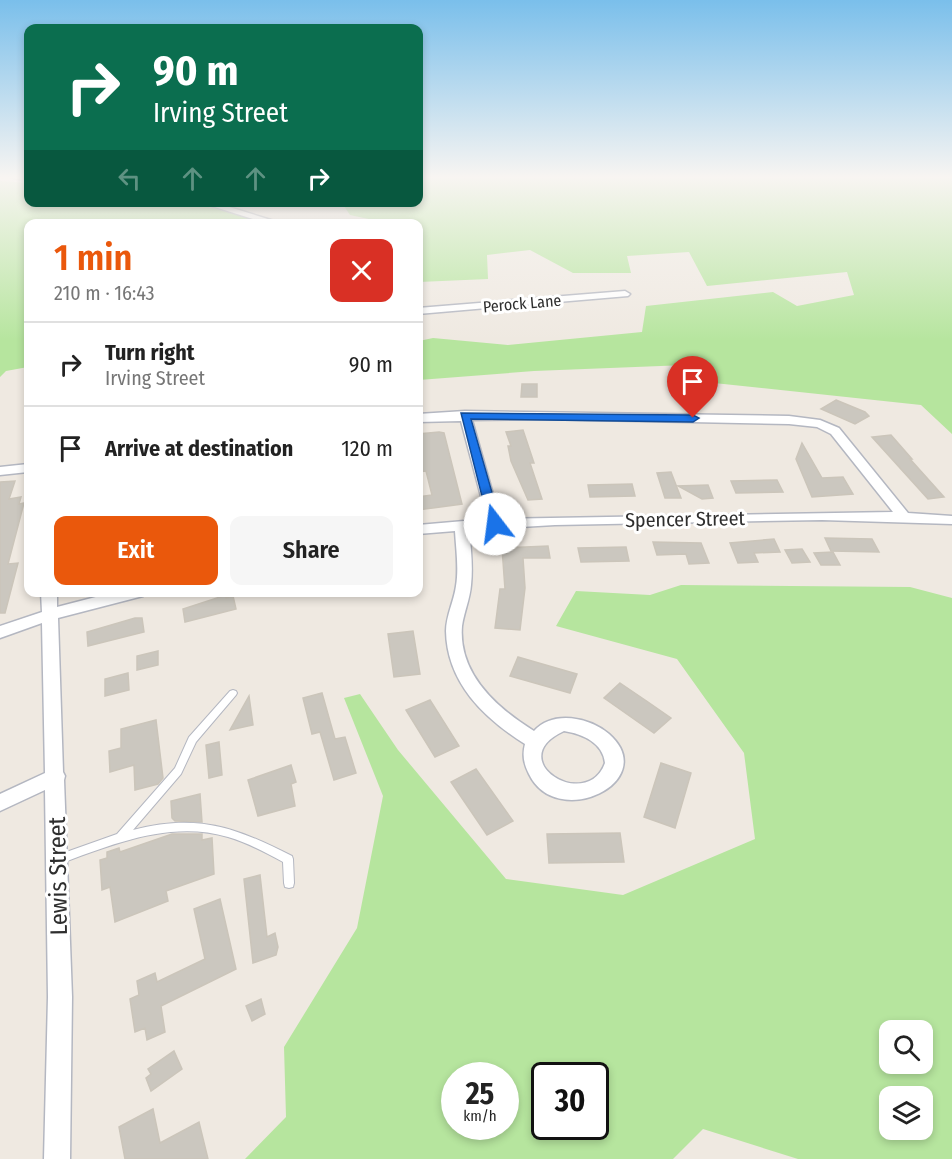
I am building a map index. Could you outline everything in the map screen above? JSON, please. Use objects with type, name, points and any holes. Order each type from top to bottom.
[{"type":"street","name":"Perock Lane","points":[[423,311],[625,294]]},
{"type":"street","points":[[423,418],[465,415],[789,420],[820,424],[835,431],[904,517]]},
{"type":"street","points":[[465,415],[495,524]]},
{"type":"street","points":[[0,471],[24,468]]},
{"type":"street","name":"Spencer Street","points":[[423,530],[495,524],[904,517],[952,520]]},
{"type":"street","points":[[462,526],[464,583],[453,632],[465,677],[473,691],[498,718],[535,741]]},
{"type":"street","name":"Lewis Street","points":[[49,597],[56,776],[60,997],[57,1159]]},
{"type":"street","points":[[0,632],[49,615],[119,597]]},
{"type":"street","points":[[562,724],[586,727],[597,732],[611,750],[612,771],[606,781],[590,790],[570,792],[556,789],[536,773],[531,762],[535,741],[551,727],[562,724]]},
{"type":"street","points":[[0,803],[56,776]]},
{"type":"lane","points":[[121,836],[178,771],[192,740],[233,693]]},
{"type":"lane","points":[[57,860],[121,836],[181,825],[203,826],[266,847],[288,859],[289,883]]},
{"type":"green space","points":[[0,232],[24,232],[24,368],[6,371],[0,377]]},
{"type":"green space","points":[[423,232],[952,232],[952,434],[921,405],[714,383],[686,365],[534,371],[423,380],[423,340],[433,338],[508,345],[642,332],[646,306],[773,292],[797,306],[854,295],[847,272],[707,286],[689,252],[627,256],[631,273],[573,273],[530,250],[487,255],[488,279],[423,282]]},
{"type":"green space","points":[[681,585],[910,587],[952,598],[952,1159],[798,1159],[703,1129],[673,1159],[245,1159],[286,1117],[284,1047],[357,928],[383,796],[344,698],[360,694],[398,750],[506,879],[623,895],[755,839],[744,753],[677,659],[556,626],[576,591],[650,595]]},
{"type":"building","points":[[522,384],[537,384],[537,397],[521,397]]},
{"type":"building","points":[[836,400],[865,412],[869,416],[855,424],[821,409]]},
{"type":"building","points":[[523,430],[534,463],[530,463],[542,499],[528,500],[511,461],[508,446],[511,446],[506,432]]},
{"type":"building","points":[[444,433],[462,504],[423,509],[423,496],[432,495],[426,471],[423,471],[423,434]]},
{"type":"building","points":[[891,435],[944,497],[928,499],[872,437]]},
{"type":"building","points":[[802,443],[822,478],[843,477],[853,494],[812,497],[796,459]]},
{"type":"building","points":[[671,472],[681,498],[665,498],[657,473]]},
{"type":"building","points":[[777,480],[783,492],[736,493],[731,481]]},
{"type":"building","points":[[15,481],[9,499],[21,497],[19,504],[24,503],[8,564],[18,563],[5,613],[0,613],[0,482]]},
{"type":"building","points":[[632,484],[635,496],[590,497],[588,485]]},
{"type":"building","points":[[708,485],[713,498],[702,499],[678,486]]},
{"type":"building","points":[[825,538],[872,539],[879,552],[831,551]]},
{"type":"building","points":[[774,539],[780,552],[754,553],[758,562],[738,563],[730,543]]},
{"type":"building","points":[[653,542],[701,543],[709,563],[689,564],[686,554],[657,555]]},
{"type":"building","points":[[548,546],[550,558],[523,558],[525,588],[520,630],[495,628],[500,589],[505,589],[502,548]]},
{"type":"building","points":[[626,547],[629,561],[581,562],[578,548]]},
{"type":"building","points":[[802,549],[810,562],[792,563],[785,550]]},
{"type":"building","points":[[833,552],[840,565],[821,565],[814,553]]},
{"type":"building","points":[[220,597],[233,597],[236,609],[185,622],[183,609]]},
{"type":"building","points":[[142,618],[144,632],[88,646],[87,632]]},
{"type":"building","points":[[413,631],[420,674],[394,677],[388,634]]},
{"type":"building","points":[[158,651],[158,665],[137,670],[137,656]]},
{"type":"building","points":[[518,657],[577,674],[570,693],[510,676]]},
{"type":"building","points":[[128,673],[129,690],[105,696],[105,679]]},
{"type":"building","points":[[620,683],[671,718],[654,733],[604,698]]},
{"type":"building","points":[[322,693],[335,739],[345,737],[356,773],[334,780],[320,732],[312,734],[303,698]]},
{"type":"building","points":[[249,696],[253,725],[230,730]]},
{"type":"building","points":[[430,700],[459,746],[435,757],[406,710]]},
{"type":"building","points":[[156,720],[163,778],[158,784],[135,790],[134,765],[110,772],[109,751],[121,748],[121,729]]},
{"type":"building","points":[[219,742],[222,775],[209,778],[206,745]]},
{"type":"building","points":[[661,763],[691,773],[675,828],[644,817]]},
{"type":"building","points":[[291,765],[296,782],[291,784],[295,806],[258,816],[248,780]]},
{"type":"building","points":[[476,769],[513,821],[487,835],[451,782]]},
{"type":"building","points":[[200,794],[202,822],[175,821],[172,818],[171,801]]},
{"type":"building","points":[[620,833],[624,862],[549,863],[547,834]]},
{"type":"building","points":[[172,834],[202,834],[202,840],[212,838],[214,874],[166,891],[168,901],[115,922],[110,887],[102,890],[100,860],[107,858],[107,852],[119,848],[120,852]]},
{"type":"building","points":[[260,875],[267,937],[275,933],[278,947],[276,955],[253,963],[244,879]]},
{"type":"building","points":[[220,899],[236,969],[161,1006],[165,1032],[147,1040],[145,1028],[135,1032],[130,999],[139,995],[137,981],[155,973],[157,982],[205,959],[194,909]]},
{"type":"building","points":[[261,999],[265,1014],[252,1021],[246,1006]]},
{"type":"building","points":[[174,1051],[182,1069],[151,1091],[146,1078],[151,1074],[148,1069]]},
{"type":"building","points":[[153,1109],[160,1143],[199,1122],[208,1159],[125,1159],[119,1127]]},
{"type":"route","points":[[495,524],[465,415],[693,418]]}]
